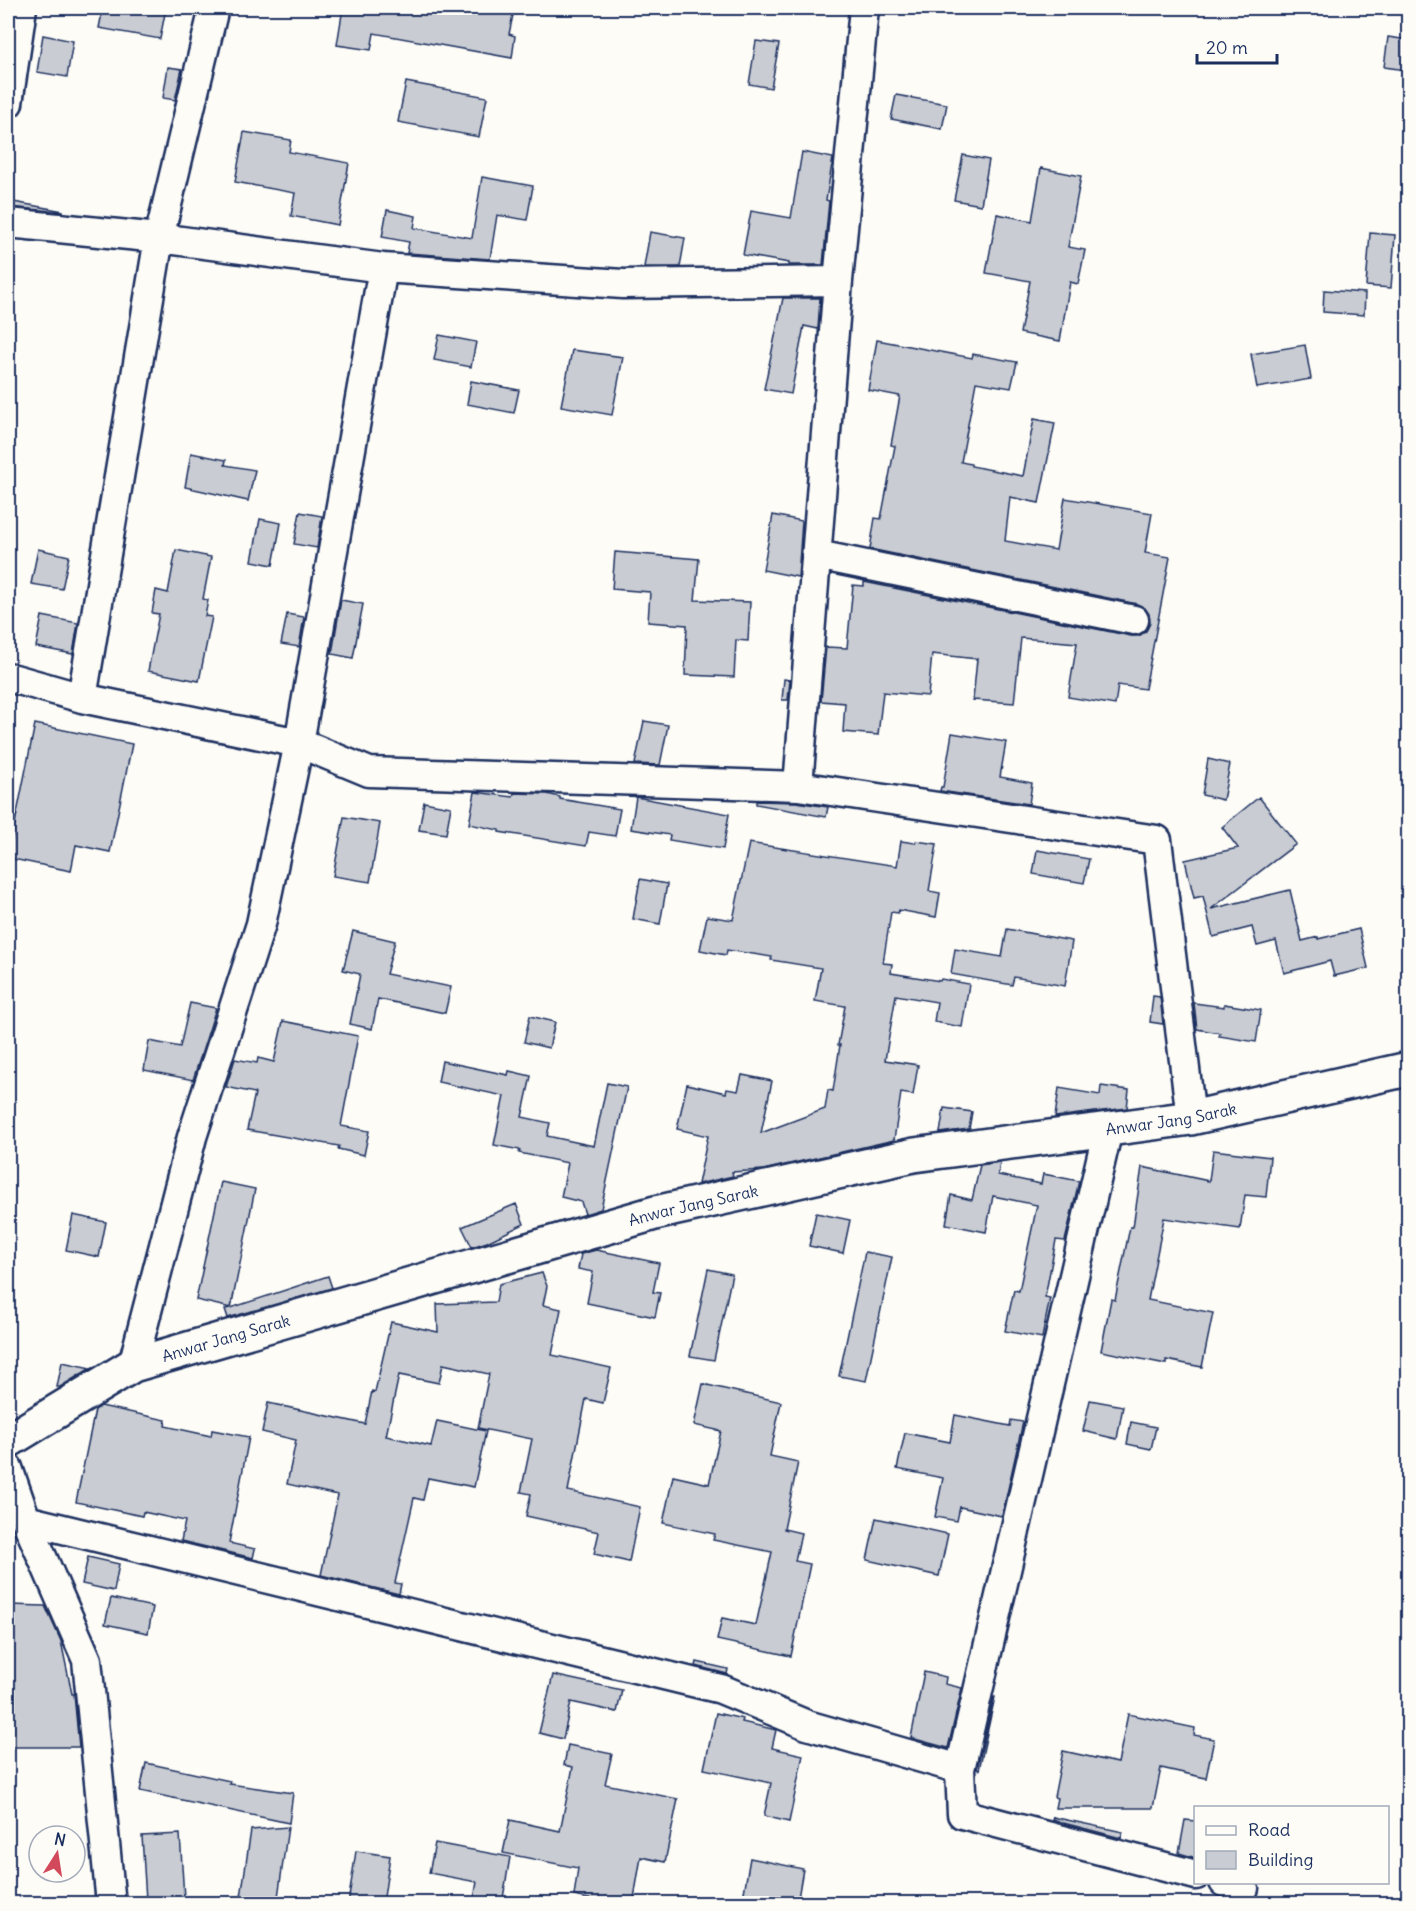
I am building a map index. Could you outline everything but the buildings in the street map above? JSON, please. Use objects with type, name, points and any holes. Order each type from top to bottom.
[{"type":"main road","name":"Anwar Jang Sarak","points":[[8,1441],[133,1365],[656,1213],[914,1155],[1191,1118],[1408,1069]]},
{"type":"street","points":[[8,103],[22,8]]},
{"type":"street","points":[[82,698],[159,238],[214,8]]},
{"type":"street","points":[[798,786],[838,281],[864,8]]},
{"type":"street","points":[[8,223],[159,238],[383,268],[623,284],[838,281]]},
{"type":"street","points":[[133,1365],[192,1137],[261,924],[299,743],[383,268]]},
{"type":"street","points":[[817,555],[1134,620]]},
{"type":"street","points":[[8,677],[82,698],[299,743],[369,772],[798,786],[1157,840],[1191,1118]]},
{"type":"street","points":[[1108,1129],[960,1769],[962,1814],[1194,1874]]},
{"type":"street","points":[[8,1468],[26,1520],[87,1660],[111,1904]]},
{"type":"street","points":[[26,1520],[721,1689],[807,1725],[960,1769]]}]
